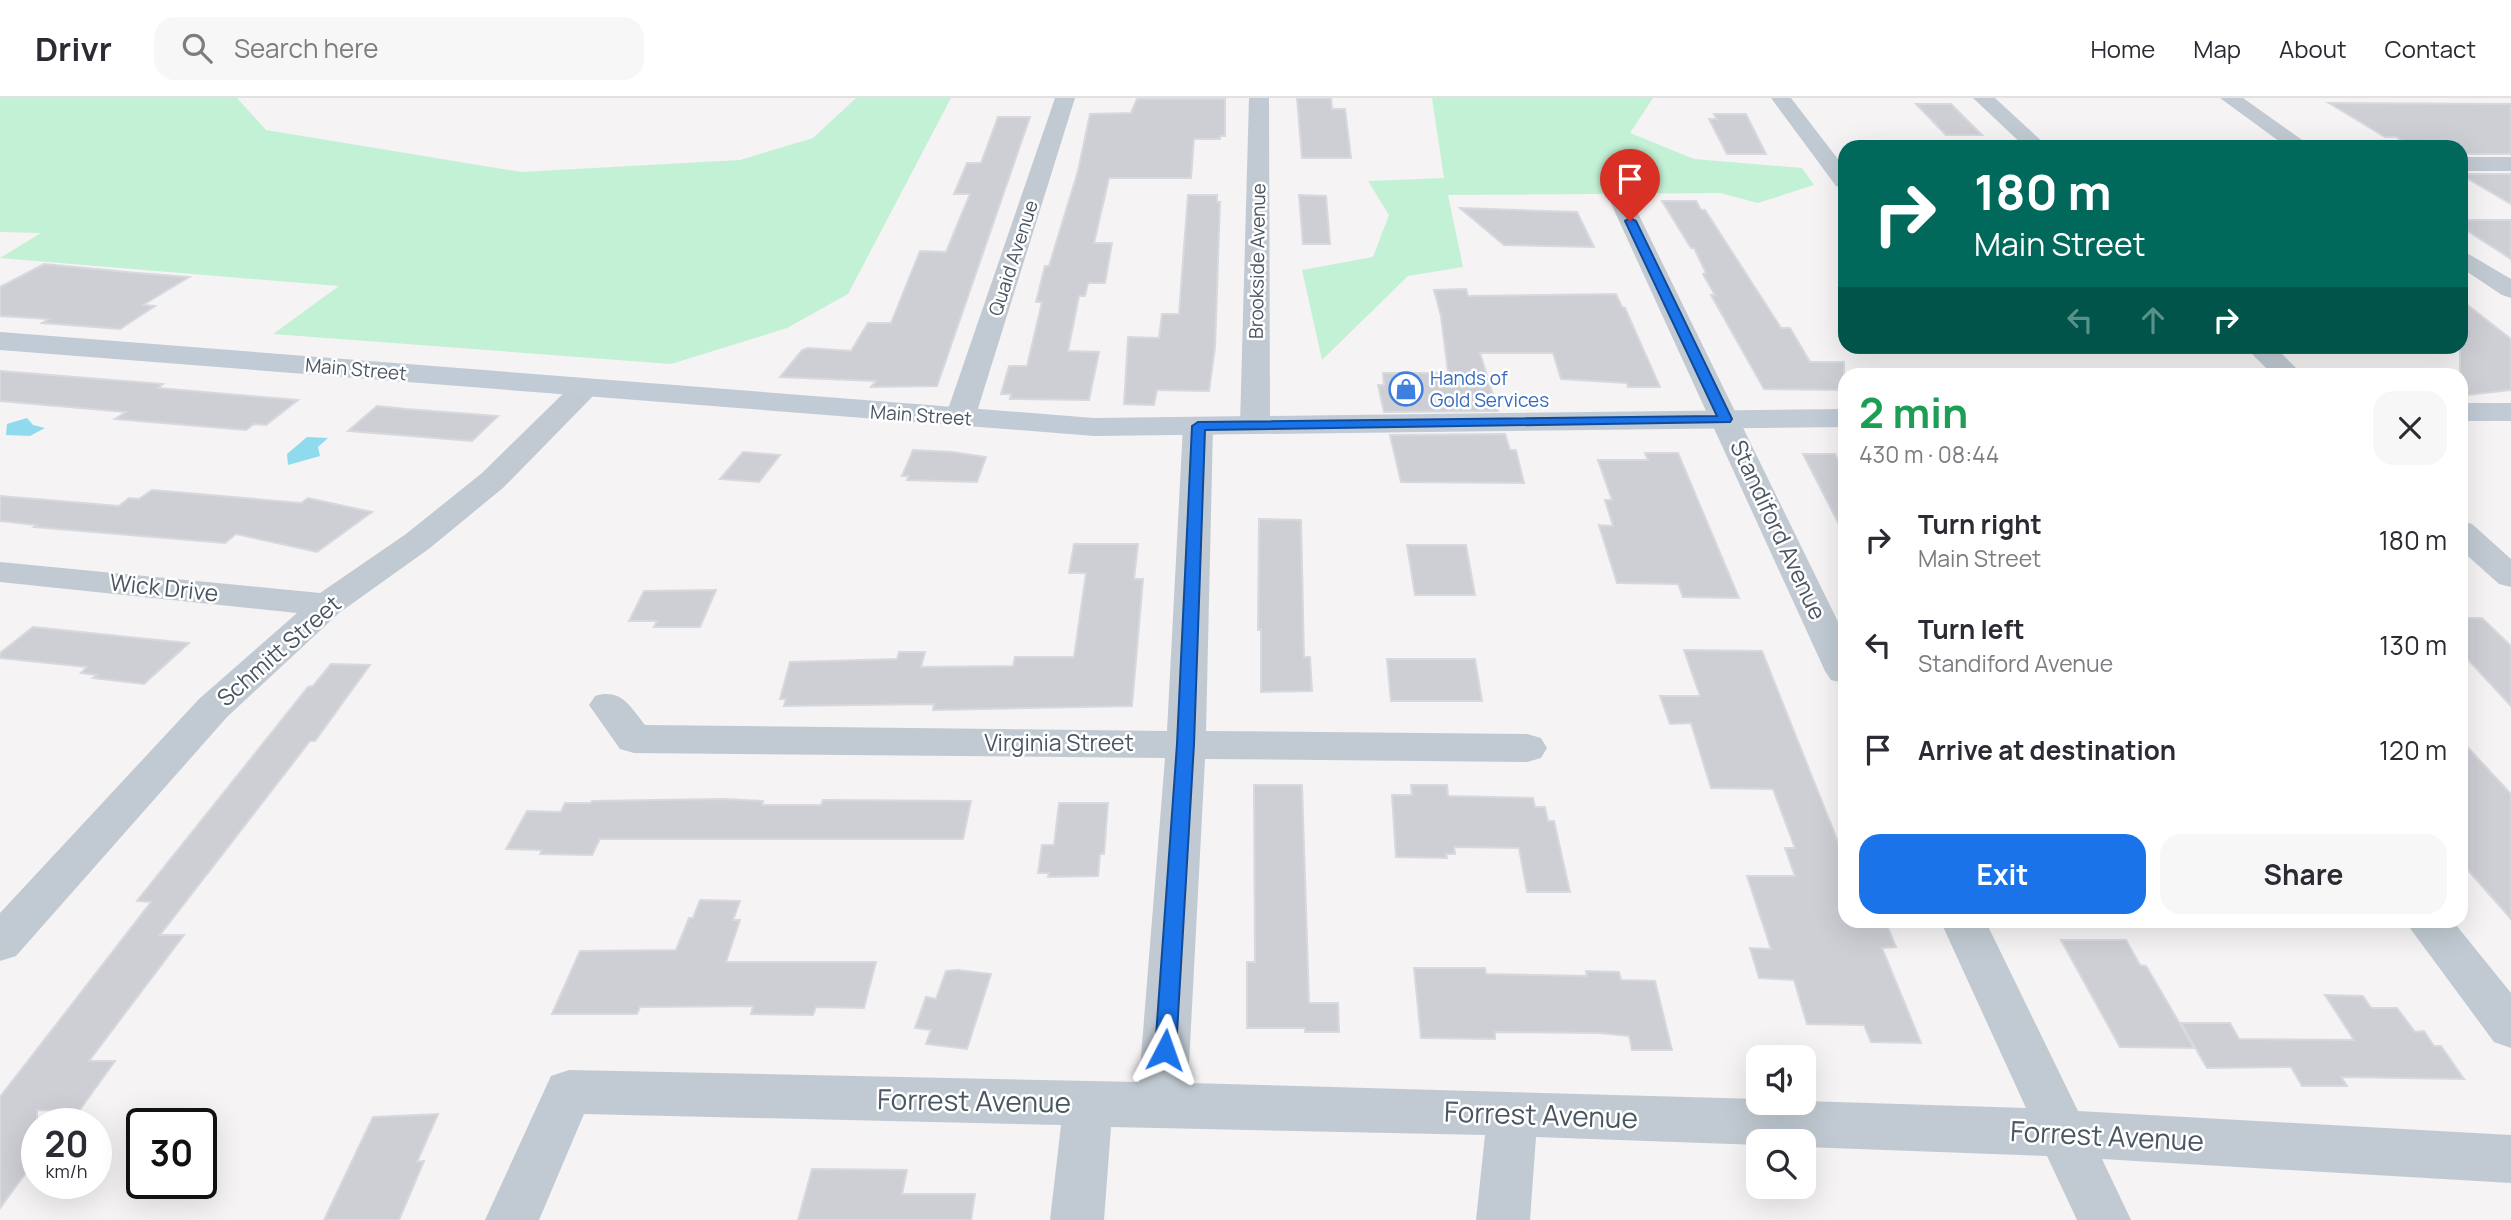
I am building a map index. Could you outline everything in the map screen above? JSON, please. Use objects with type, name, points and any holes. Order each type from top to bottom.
[{"type":"main road","name":"Main Street","points":[[0,341],[1094,427],[1838,418]]},
{"type":"main road","points":[[2468,412],[2511,412]]},
{"type":"street","name":"Quaid Avenue","points":[[960,418],[1065,98]]},
{"type":"street","name":"Brookside Avenue","points":[[1255,425],[1259,98]]},
{"type":"street","points":[[1781,98],[1838,173]]},
{"type":"street","points":[[1983,98],[2029,140]]},
{"type":"street","points":[[2230,98],[2291,140]]},
{"type":"street","points":[[2468,164],[2511,164]]},
{"type":"street","name":"Standiford Avenue","points":[[1620,199],[1838,658]]},
{"type":"street","points":[[2468,261],[2508,285]]},
{"type":"street","points":[[2266,354],[2281,368]]},
{"type":"street","name":"Schmitt Street","points":[[0,943],[213,708],[327,605],[418,541],[493,480],[585,388]]},
{"type":"street","points":[[1162,1105],[1186,744],[1198,426]]},
{"type":"street","points":[[2468,538],[2511,577]]},
{"type":"street","name":"Wick Drive","points":[[0,572],[327,605]]},
{"type":"street","name":"Virginia Street","points":[[608,705],[634,739],[1527,748]]},
{"type":"street","points":[[1966,928],[2104,1220]]},
{"type":"street","points":[[2432,928],[2511,1028]]},
{"type":"street","name":"Forrest Avenue","points":[[512,1220],[569,1093],[1512,1113],[2063,1133],[2511,1159]]},
{"type":"street","points":[[1077,1220],[1088,1104]]},
{"type":"street","points":[[1503,1220],[1512,1113]]},
{"type":"green space","points":[[0,98],[237,98],[266,130],[521,172],[740,160],[813,138],[856,98],[951,98],[848,294],[787,328],[671,364],[273,334],[339,286],[0,258],[41,233],[0,232]]},
{"type":"green space","points":[[1432,98],[1653,98],[1630,133],[1694,159],[1802,168],[1814,185],[1758,203],[1720,193],[1448,195],[1463,267],[1408,276],[1322,360],[1302,270],[1373,257],[1389,215],[1368,181],[1444,178]]},
{"type":"water","points":[[27,418],[33,425],[45,428],[30,436],[6,435],[7,424]]},
{"type":"water","points":[[307,437],[328,438],[318,447],[320,456],[288,465],[287,454]]},
{"type":"building","points":[[1297,98],[1331,98],[1332,109],[1345,109],[1351,158],[1302,158]]},
{"type":"building","points":[[1137,99],[1225,99],[1225,136],[1220,136],[1220,139],[1194,139],[1191,178],[1109,178],[1094,243],[1112,243],[1105,283],[1088,283],[1085,296],[1079,296],[1068,351],[1099,352],[1089,400],[1010,399],[1011,394],[1001,394],[1009,366],[1027,366],[1042,302],[1036,302],[1045,266],[1049,266],[1078,171],[1090,114],[1131,113]]},
{"type":"building","points":[[2329,103],[2511,104],[2511,154],[2468,154],[2468,140],[2401,140],[2385,137]]},
{"type":"building","points":[[1916,104],[1951,104],[1982,135],[1946,135]]},
{"type":"building","points":[[1714,114],[1746,114],[1766,154],[1727,154],[1709,119],[1717,119]]},
{"type":"building","points":[[998,117],[1030,117],[937,386],[871,387],[876,381],[780,377],[802,350],[808,348],[851,351],[868,323],[891,323],[920,251],[946,252],[970,194],[954,194],[967,163],[981,163]]},
{"type":"building","points":[[2468,174],[2511,174],[2511,204],[2468,179]]},
{"type":"building","points":[[1188,195],[1217,195],[1217,202],[1220,202],[1215,347],[1209,391],[1157,390],[1154,405],[1124,404],[1128,337],[1159,338],[1162,314],[1179,314]]},
{"type":"building","points":[[1299,195],[1326,196],[1330,244],[1303,244]]},
{"type":"building","points":[[1662,201],[1696,201],[1701,210],[1705,210],[1781,328],[1790,328],[1810,362],[1844,362],[1844,368],[1838,368],[1838,390],[1764,389],[1711,295],[1715,295],[1703,274],[1706,273],[1694,248],[1691,248]]},
{"type":"building","points":[[1460,208],[1577,212],[1594,247],[1504,245]]},
{"type":"building","points":[[2468,220],[2511,220],[2511,259],[2468,231]]},
{"type":"building","points":[[44,264],[189,277],[143,305],[155,306],[120,329],[42,323],[49,319],[0,316],[0,287]]},
{"type":"building","points":[[1466,289],[1468,296],[1616,294],[1625,308],[1660,387],[1628,387],[1627,383],[1561,379],[1553,353],[1480,353],[1498,411],[1384,412],[1378,385],[1384,385],[1383,373],[1448,373],[1441,316],[1434,290]]},
{"type":"building","points":[[2468,305],[2511,339],[2511,390],[2468,395],[2468,368],[2460,368],[2460,354],[2468,354]]},
{"type":"building","points":[[0,371],[163,384],[158,388],[298,400],[266,425],[254,424],[246,430],[115,419],[126,412],[0,401]]},
{"type":"building","points":[[377,406],[498,416],[472,441],[348,431]]},
{"type":"building","points":[[1505,434],[1510,450],[1516,450],[1524,483],[1401,482],[1390,435]]},
{"type":"building","points":[[913,450],[986,457],[977,482],[907,480],[909,476],[902,476]]},
{"type":"building","points":[[743,452],[780,455],[759,482],[720,479]]},
{"type":"building","points":[[1645,453],[1678,453],[1739,598],[1683,597],[1678,584],[1617,583],[1599,525],[1613,526],[1605,500],[1612,500],[1598,460],[1648,460]]},
{"type":"building","points":[[1803,454],[1835,454],[1838,460],[1838,522]]},
{"type":"building","points":[[152,490],[301,503],[308,498],[372,512],[317,552],[236,534],[225,543],[34,527],[37,525],[0,521],[0,496],[119,506],[129,498],[139,499]]},
{"type":"building","points":[[1259,519],[1301,520],[1304,657],[1310,657],[1312,691],[1261,692],[1261,630],[1258,630]]},
{"type":"building","points":[[1074,544],[1138,544],[1134,579],[1143,579],[1132,706],[933,710],[934,704],[784,706],[786,699],[780,699],[790,662],[897,659],[899,652],[925,652],[921,667],[1013,666],[1015,657],[1074,657],[1086,573],[1069,573]]},
{"type":"building","points":[[1407,545],[1466,545],[1475,595],[1415,595]]},
{"type":"building","points":[[716,590],[700,627],[654,627],[657,621],[629,621],[644,591]]},
{"type":"building","points":[[2468,618],[2482,618],[2511,646],[2511,706],[2468,660]]},
{"type":"building","points":[[33,627],[189,643],[144,684],[93,678],[97,675],[81,673],[87,667],[0,658],[0,653]]},
{"type":"building","points":[[1684,650],[1762,651],[1838,842],[1838,928],[1888,928],[1896,947],[1882,948],[1921,1043],[1871,1042],[1864,1025],[1807,1024],[1794,980],[1759,978],[1750,948],[1771,949],[1747,876],[1795,876],[1785,848],[1795,848],[1773,789],[1711,788],[1691,723],[1670,724],[1660,696],[1700,696]]},
{"type":"building","points":[[1387,659],[1475,659],[1482,701],[1391,701]]},
{"type":"building","points":[[331,664],[370,665],[315,741],[310,741],[160,935],[184,935],[89,1061],[115,1061],[81,1108],[21,1108],[21,1180],[0,1208],[0,1097],[151,902],[137,901],[308,687],[313,686]]},
{"type":"building","points":[[2468,748],[2511,794],[2511,919],[2468,870]]},
{"type":"building","points":[[1254,785],[1302,785],[1309,1003],[1338,1003],[1339,1032],[1305,1032],[1305,1028],[1247,1028],[1247,962],[1255,962]]},
{"type":"building","points":[[1411,785],[1447,785],[1448,796],[1533,798],[1535,807],[1545,807],[1548,821],[1554,821],[1570,892],[1527,892],[1519,848],[1454,847],[1455,854],[1446,854],[1447,858],[1396,857],[1392,795],[1412,795]]},
{"type":"building","points":[[823,800],[971,801],[963,839],[600,839],[592,855],[540,854],[542,850],[506,849],[527,811],[561,812],[565,803],[592,801],[763,801],[762,805],[821,805]]},
{"type":"building","points":[[1059,803],[1108,803],[1104,854],[1100,854],[1098,876],[1048,877],[1049,873],[1038,873],[1042,845],[1054,845]]},
{"type":"building","points":[[700,900],[740,901],[733,920],[740,920],[726,962],[876,962],[864,1008],[816,1007],[813,1015],[751,1014],[753,1006],[640,1007],[637,1014],[552,1014],[580,951],[676,950],[689,918],[693,918]]},
{"type":"building","points":[[2061,940],[2126,940],[2140,965],[2146,966],[2194,1048],[2120,1047]]},
{"type":"building","points":[[1414,968],[1485,968],[1486,974],[1587,976],[1586,971],[1619,972],[1621,980],[1655,981],[1672,1050],[1632,1050],[1629,1036],[1599,1033],[1495,1032],[1495,1039],[1421,1038]]},
{"type":"building","points":[[946,971],[991,974],[967,1049],[926,1044],[931,1030],[915,1028],[926,997],[936,999]]},
{"type":"building","points":[[2325,995],[2363,996],[2371,1008],[2397,1008],[2415,1032],[2424,1031],[2434,1046],[2441,1046],[2464,1079],[2341,1077],[2347,1086],[2302,1086],[2291,1067],[2207,1068],[2181,1023],[2230,1023],[2239,1039],[2354,1040]]},
{"type":"building","points":[[438,1114],[417,1162],[424,1161],[399,1220],[324,1220],[373,1117]]},
{"type":"building","points":[[812,1169],[907,1170],[902,1194],[975,1194],[971,1220],[798,1220]]},
{"type":"place","name":"Hands of Gold Services","points":[[1406,389]]},
{"type":"route","points":[[1165,1050],[1186,744],[1198,426],[1725,419],[1630,221]]}]
